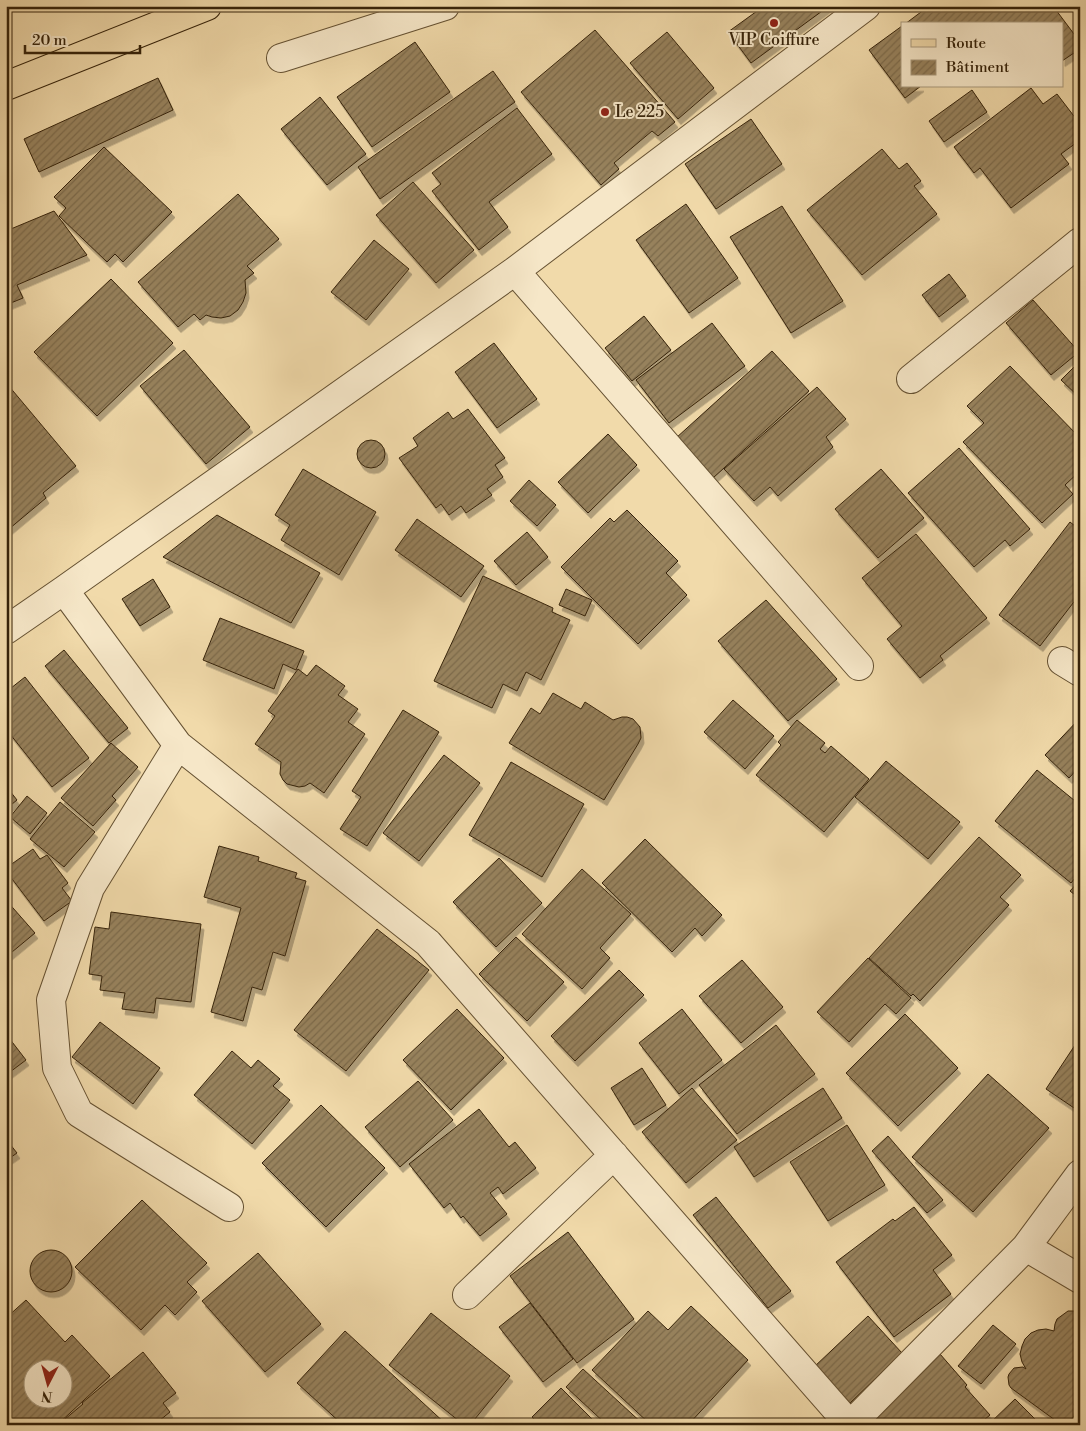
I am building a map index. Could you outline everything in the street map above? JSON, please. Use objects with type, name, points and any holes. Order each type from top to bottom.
[{"type":"main road","points":[[6,86],[187,9]]},
{"type":"street","points":[[281,58],[445,6]]},
{"type":"street","points":[[6,630],[515,271],[866,6]]},
{"type":"street","points":[[911,379],[1080,242]]},
{"type":"street","points":[[515,271],[859,666]]},
{"type":"street","points":[[64,590],[178,745],[428,943],[850,1425],[1026,1247],[1080,1174]]},
{"type":"street","points":[[178,745],[90,888],[51,1000],[57,1068],[79,1113],[229,1208]]},
{"type":"street","points":[[466,1295],[614,1156]]},
{"type":"street","points":[[1026,1247],[1080,1279]]},
{"type":"building","points":[[764,6],[829,6],[751,63],[728,32]]},
{"type":"building","points":[[929,6],[1053,6],[1080,42],[1080,49],[1064,60],[1064,22],[908,22]]},
{"type":"building","points":[[901,27],[901,88],[918,88],[905,98],[869,50]]},
{"type":"building","points":[[595,30],[675,122],[658,136],[652,131],[614,163],[619,169],[601,185],[521,92]]},
{"type":"building","points":[[667,32],[714,88],[678,119],[630,63]]},
{"type":"building","points":[[415,42],[450,92],[372,147],[337,97]]},
{"type":"building","points":[[493,71],[515,102],[380,199],[358,167]]},
{"type":"building","points":[[158,78],[173,110],[39,172],[24,139]]},
{"type":"building","points":[[1031,88],[1043,104],[1057,94],[1080,124],[1080,140],[1061,154],[1069,164],[1011,208],[980,168],[974,173],[954,147]]},
{"type":"building","points":[[972,90],[987,112],[944,142],[929,121]]},
{"type":"building","points":[[320,97],[366,154],[327,185],[281,129]]},
{"type":"building","points":[[517,108],[552,154],[489,202],[508,227],[479,250],[432,191],[441,184],[432,173]]},
{"type":"building","points":[[751,119],[782,164],[716,209],[685,164]]},
{"type":"building","points":[[104,147],[172,212],[123,262],[115,254],[107,262],[59,216],[66,208],[54,197]]},
{"type":"building","points":[[882,149],[899,169],[907,163],[921,181],[914,186],[937,214],[862,275],[807,210]]},
{"type":"building","points":[[413,182],[474,250],[436,283],[376,215]]},
{"type":"building","points":[[238,194],[279,239],[247,266],[254,273],[245,280],[246,293],[238,310],[230,316],[221,318],[206,315],[200,320],[194,314],[178,327],[138,282]]},
{"type":"building","points":[[686,204],[738,278],[689,313],[636,240]]},
{"type":"building","points":[[782,206],[843,301],[791,333],[730,237]]},
{"type":"building","points":[[54,211],[87,255],[17,285],[23,298],[6,305],[6,231]]},
{"type":"building","points":[[374,240],[409,269],[366,320],[331,292]]},
{"type":"building","points":[[949,274],[966,296],[939,317],[922,295]]},
{"type":"building","points":[[111,279],[173,343],[97,416],[34,352]]},
{"type":"building","points":[[1033,300],[1079,352],[1051,375],[1006,323]]},
{"type":"building","points":[[644,316],[671,350],[632,381],[605,348]]},
{"type":"building","points":[[712,323],[745,366],[669,423],[636,380]]},
{"type":"building","points":[[494,343],[537,399],[497,428],[455,372]]},
{"type":"building","points":[[184,350],[250,427],[206,464],[140,386]]},
{"type":"building","points":[[772,351],[809,391],[713,478],[676,438]]},
{"type":"building","points":[[1080,361],[1080,398],[1061,380]]},
{"type":"building","points":[[1010,366],[1080,438],[1080,471],[1065,485],[1073,494],[1042,523],[963,442],[984,423],[967,406]]},
{"type":"building","points":[[8,385],[76,466],[43,493],[46,498],[9,529],[6,526],[6,387]]},
{"type":"building","points":[[817,387],[846,419],[826,437],[833,447],[778,496],[770,487],[754,501],[724,469]]},
{"type":"building","points":[[468,409],[505,458],[495,465],[503,477],[487,489],[492,495],[466,513],[461,506],[449,515],[441,504],[436,508],[399,458],[418,446],[413,438],[448,412],[453,419]]},
{"type":"building","points":[[608,434],[637,465],[588,513],[558,482]]},
{"type":"building","points":[[371,440],[381,444],[385,454],[381,464],[371,468],[361,464],[357,454],[361,444]]},
{"type":"building","points":[[959,448],[1030,529],[1010,546],[1005,540],[974,567],[908,493]]},
{"type":"building","points":[[303,469],[376,512],[339,575],[281,540],[290,525],[275,515]]},
{"type":"building","points":[[881,469],[924,518],[878,558],[835,509]]},
{"type":"building","points":[[529,480],[556,505],[537,526],[510,501]]},
{"type":"building","points":[[627,510],[678,561],[666,573],[687,595],[638,644],[561,567],[610,518],[614,522]]},
{"type":"building","points":[[217,515],[320,573],[291,623],[163,557]]},
{"type":"building","points":[[417,519],[484,566],[461,597],[395,550]]},
{"type":"building","points":[[1070,522],[1080,530],[1080,594],[1040,646],[999,615]]},
{"type":"building","points":[[527,532],[548,557],[516,585],[494,561]]},
{"type":"building","points":[[916,534],[987,618],[940,656],[943,660],[920,678],[887,639],[902,626],[862,578]]},
{"type":"building","points":[[483,576],[553,608],[552,612],[570,620],[541,680],[526,672],[517,691],[503,684],[492,708],[434,681]]},
{"type":"building","points":[[153,579],[170,607],[140,626],[122,599]]},
{"type":"building","points":[[566,589],[592,600],[585,616],[559,605]]},
{"type":"building","points":[[766,600],[837,679],[788,721],[718,641]]},
{"type":"building","points":[[220,618],[304,651],[296,670],[283,664],[274,689],[203,660]]},
{"type":"building","points":[[64,650],[128,728],[109,743],[45,666]]},
{"type":"building","points":[[316,665],[345,686],[338,695],[358,709],[348,722],[365,734],[324,793],[310,783],[299,787],[287,784],[280,774],[281,762],[255,744],[275,716],[268,711],[298,669],[307,676]]},
{"type":"building","points":[[25,677],[89,758],[52,787],[6,729],[6,692]]},
{"type":"building","points":[[553,693],[581,709],[585,702],[613,720],[622,717],[633,719],[640,727],[641,738],[604,800],[509,743],[531,708],[540,714]]},
{"type":"building","points":[[733,700],[774,736],[745,769],[704,732]]},
{"type":"building","points":[[403,710],[439,732],[367,846],[340,829],[361,797],[352,791]]},
{"type":"building","points":[[1080,718],[1080,766],[1069,778],[1045,755]]},
{"type":"building","points":[[797,720],[825,743],[820,749],[825,753],[831,746],[869,779],[824,832],[756,775],[781,745],[778,742]]},
{"type":"building","points":[[111,743],[138,767],[112,796],[116,800],[93,826],[61,798]]},
{"type":"building","points":[[444,755],[480,783],[419,861],[383,833]]},
{"type":"building","points":[[886,761],[960,822],[928,859],[855,797]]},
{"type":"building","points":[[511,762],[584,804],[542,877],[469,835]]},
{"type":"building","points":[[1037,770],[1080,805],[1080,872],[1071,883],[995,821]]},
{"type":"building","points":[[6,786],[17,800],[6,809]]},
{"type":"building","points":[[27,796],[47,813],[30,834],[10,817]]},
{"type":"building","points":[[60,802],[95,832],[64,867],[30,839]]},
{"type":"building","points":[[979,837],[1021,875],[1000,897],[1009,905],[920,1001],[913,994],[911,996],[869,958]]},
{"type":"building","points":[[645,839],[722,915],[702,936],[695,928],[672,952],[602,883]]},
{"type":"building","points":[[219,846],[259,857],[258,861],[297,873],[295,878],[306,881],[285,956],[273,952],[262,990],[252,987],[243,1021],[211,1012],[241,908],[204,897]]},
{"type":"building","points":[[33,849],[40,859],[47,855],[68,883],[62,888],[72,901],[44,921],[6,871],[6,868]]},
{"type":"building","points":[[499,858],[542,903],[496,947],[453,902]]},
{"type":"building","points":[[582,869],[631,914],[600,948],[610,958],[582,989],[522,934]]},
{"type":"building","points":[[1080,880],[1080,899],[1070,891]]},
{"type":"building","points":[[6,900],[35,933],[6,957]]},
{"type":"building","points":[[111,912],[201,924],[191,1002],[156,998],[154,1013],[122,1009],[125,993],[100,990],[102,976],[89,974],[95,927],[109,929]]},
{"type":"building","points":[[377,929],[429,970],[346,1071],[294,1030]]},
{"type":"building","points":[[516,937],[564,982],[527,1021],[479,974]]},
{"type":"building","points":[[868,958],[911,998],[896,1014],[885,1004],[849,1042],[817,1012]]},
{"type":"building","points":[[742,960],[783,1007],[741,1043],[699,996]]},
{"type":"building","points":[[619,970],[644,995],[575,1061],[551,1036]]},
{"type":"building","points":[[457,1009],[504,1058],[451,1110],[403,1060]]},
{"type":"building","points":[[682,1009],[722,1060],[679,1094],[639,1043]]},
{"type":"building","points":[[905,1014],[958,1068],[898,1126],[846,1073]]},
{"type":"building","points":[[100,1022],[160,1068],[133,1104],[72,1057]]},
{"type":"building","points":[[776,1025],[815,1074],[737,1134],[699,1085]]},
{"type":"building","points":[[6,1034],[26,1060],[6,1075]]},
{"type":"building","points":[[1075,1045],[1080,1048],[1080,1112],[1046,1089]]},
{"type":"building","points":[[232,1051],[251,1068],[258,1060],[280,1079],[273,1086],[290,1100],[252,1144],[194,1095]]},
{"type":"building","points":[[642,1068],[666,1105],[634,1125],[611,1088]]},
{"type":"building","points":[[988,1074],[1049,1128],[973,1212],[912,1157]]},
{"type":"building","points":[[418,1081],[453,1120],[400,1167],[365,1127]]},
{"type":"building","points":[[692,1088],[737,1140],[686,1183],[642,1132]]},
{"type":"building","points":[[823,1088],[842,1118],[754,1177],[734,1147]]},
{"type":"building","points":[[321,1105],[385,1168],[326,1227],[262,1163]]},
{"type":"building","points":[[479,1109],[509,1147],[515,1142],[536,1168],[503,1194],[498,1187],[490,1193],[507,1214],[480,1236],[463,1216],[461,1218],[450,1203],[444,1208],[409,1164]]},
{"type":"building","points":[[847,1125],[885,1185],[828,1221],[790,1162]]},
{"type":"building","points":[[888,1136],[943,1200],[927,1213],[872,1151]]},
{"type":"building","points":[[6,1139],[17,1153],[7,1160],[8,1162],[6,1163]]},
{"type":"building","points":[[716,1197],[791,1291],[768,1308],[693,1215]]},
{"type":"building","points":[[142,1200],[207,1263],[187,1282],[197,1292],[175,1315],[165,1305],[141,1330],[75,1267]]},
{"type":"building","points":[[914,1207],[952,1255],[933,1270],[951,1294],[894,1337],[836,1262],[893,1219],[895,1221]]},
{"type":"building","points":[[568,1232],[634,1319],[577,1363],[510,1276]]},
{"type":"building","points":[[55,1250],[63,1253],[69,1259],[72,1271],[69,1283],[63,1289],[47,1292],[39,1289],[33,1283],[30,1267],[33,1259],[39,1253]]},
{"type":"building","points":[[258,1253],[321,1324],[265,1372],[202,1301]]},
{"type":"building","points":[[26,1300],[65,1342],[72,1335],[110,1376],[57,1425],[18,1425],[6,1412],[6,1395],[8,1393],[6,1391],[6,1318]]},
{"type":"building","points":[[530,1303],[573,1359],[543,1382],[499,1327]]},
{"type":"building","points":[[691,1306],[748,1360],[688,1425],[651,1425],[592,1370],[648,1311],[668,1330]]},
{"type":"building","points":[[1068,1311],[1080,1312],[1080,1397],[1078,1397],[1074,1404],[1074,1416],[1071,1420],[1059,1423],[1011,1388],[1008,1377],[1014,1368],[1023,1367],[1026,1369],[1020,1354],[1025,1339],[1031,1333],[1038,1330],[1054,1331],[1057,1319]]},
{"type":"building","points":[[431,1313],[510,1376],[470,1425],[464,1425],[389,1365]]},
{"type":"building","points":[[868,1316],[902,1353],[849,1404],[814,1367]]},
{"type":"building","points":[[993,1325],[1016,1344],[981,1384],[958,1366]]},
{"type":"building","points":[[345,1331],[447,1425],[343,1425],[297,1383]]},
{"type":"building","points":[[143,1352],[176,1393],[163,1403],[170,1412],[154,1425],[61,1425],[82,1403]]},
{"type":"building","points":[[940,1354],[967,1385],[965,1387],[990,1415],[978,1425],[874,1425],[867,1416]]},
{"type":"building","points":[[583,1369],[644,1425],[607,1425],[566,1387]]},
{"type":"building","points":[[561,1388],[598,1425],[539,1425],[532,1417]]},
{"type":"building","points":[[1015,1399],[1041,1425],[988,1425]]},
{"type":"place","name":"VIP Coiffure","points":[[774,23]]},
{"type":"place","name":"Le 225","points":[[605,112]]}]
